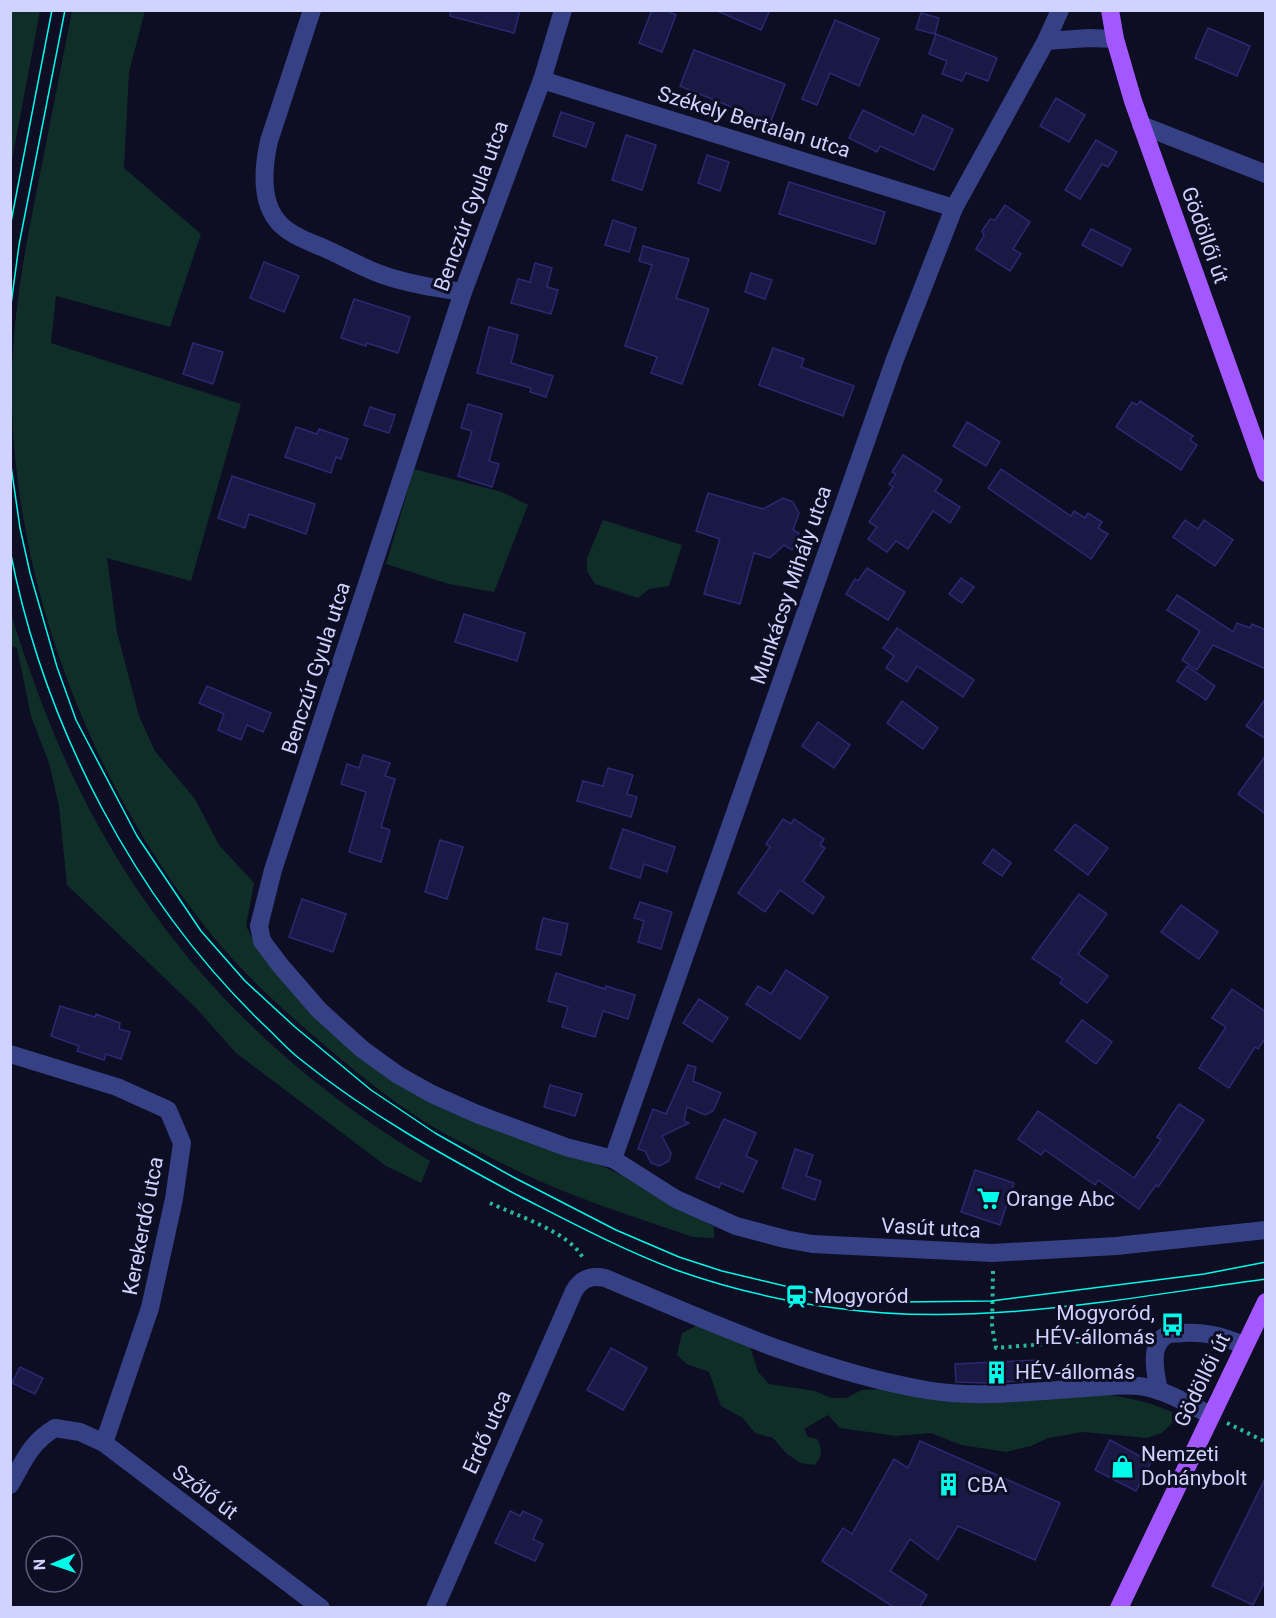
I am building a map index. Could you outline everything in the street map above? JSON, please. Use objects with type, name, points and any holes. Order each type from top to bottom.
[{"type":"main road","name":"Gödöllői út","points":[[1110,10],[1115,39],[1141,125],[1266,473]]},
{"type":"main road","name":"Gödöllői út","points":[[1119,1608],[1265,1303]]},
{"type":"street","points":[[312,10],[269,141],[264,164],[270,208],[280,224],[296,236],[383,275],[463,292]]},
{"type":"street","name":"Benczúr Gyula utca","points":[[563,10],[542,80],[463,292],[273,870],[259,926],[262,941],[270,953],[319,1010],[362,1049],[398,1075],[432,1094],[477,1114],[566,1147],[613,1159]]},
{"type":"street","name":"Munkácsy Mihály utca","points":[[613,1159],[895,359],[954,208],[1046,41],[1060,10]]},
{"type":"street","points":[[1046,41],[1115,39]]},
{"type":"street","name":"Székely Bertalan utca","points":[[542,80],[954,208]]},
{"type":"street","points":[[1141,125],[1266,174]]},
{"type":"street","name":"Kerekerdő utca","points":[[10,1054],[117,1087],[168,1110],[182,1143],[174,1199],[150,1308],[104,1443]]},
{"type":"street","name":"Vasút utca","points":[[613,1159],[676,1199],[710,1216],[763,1234],[812,1244],[992,1253],[1116,1246],[1266,1230]]},
{"type":"street","points":[[586,1279],[605,1278],[735,1334],[865,1376],[927,1390],[990,1393],[1141,1386],[1159,1391],[1211,1415]]},
{"type":"street","name":"Erdő utca","points":[[435,1608],[574,1291],[577,1285],[586,1279]]},
{"type":"street","points":[[1159,1391],[1155,1355],[1161,1341],[1170,1334],[1210,1333],[1244,1344]]},
{"type":"street","name":"Szőlő út","points":[[16,1461],[41,1436],[55,1428],[80,1432],[104,1443],[321,1608]]},
{"type":"street","points":[[10,1485],[16,1461]]},
{"type":"path","points":[[490,1203],[562,1236],[584,1258],[586,1279]]},
{"type":"path","points":[[992,1253],[992,1326],[996,1348],[1170,1334]]},
{"type":"path","points":[[1211,1415],[1266,1442]]},
{"type":"green space","points":[[10,11],[40,11],[11,165]]},
{"type":"green space","points":[[72,11],[145,11],[129,72],[124,168],[201,234],[170,327],[56,296],[51,343],[241,404],[191,581],[107,558],[117,632],[139,716],[155,751],[195,799],[219,845],[254,883],[246,926],[259,952],[356,1051],[617,1173],[714,1227],[714,1238],[693,1237],[568,1193],[442,1132],[398,1104],[287,1012],[222,947],[178,890],[137,827],[102,761],[72,692],[48,621],[29,548],[17,475],[12,403],[13,346],[23,262]]},
{"type":"green space","points":[[414,469],[502,492],[528,505],[494,592],[449,584],[386,564]]},
{"type":"green space","points":[[603,520],[682,545],[669,586],[649,589],[638,598],[595,584],[587,571],[587,558]]},
{"type":"green space","points":[[11,613],[34,682],[65,758],[101,830],[142,896],[188,957],[240,1015],[298,1067],[361,1116],[430,1161],[421,1183],[386,1166],[236,1053],[197,1009],[67,885],[59,806],[49,763],[31,716],[17,648],[11,646]]},
{"type":"green space","points":[[702,1323],[750,1346],[758,1372],[769,1384],[815,1391],[831,1398],[846,1398],[862,1390],[883,1389],[1094,1393],[1134,1399],[1172,1412],[1172,1423],[1162,1433],[1147,1438],[1083,1432],[1048,1438],[1031,1446],[1006,1452],[961,1445],[931,1433],[896,1436],[840,1428],[828,1415],[804,1429],[808,1437],[817,1439],[819,1443],[821,1452],[817,1462],[815,1465],[800,1463],[786,1453],[773,1438],[755,1433],[743,1418],[721,1406],[709,1372],[687,1364],[677,1355],[682,1333]]},
{"type":"building","points":[[451,10],[520,10],[514,33],[450,16]]},
{"type":"building","points":[[652,10],[665,10],[676,15],[662,52],[639,43]]},
{"type":"building","points":[[715,10],[770,10],[761,30]]},
{"type":"building","points":[[921,13],[939,18],[935,34],[916,29]]},
{"type":"building","points":[[835,20],[879,39],[859,86],[830,73],[817,105],[802,99]]},
{"type":"building","points":[[1208,28],[1250,46],[1237,76],[1195,58]]},
{"type":"building","points":[[936,34],[997,58],[988,81],[966,73],[962,81],[942,74],[947,61],[929,54]]},
{"type":"building","points":[[694,50],[785,84],[771,121],[763,118],[762,122],[680,86]]},
{"type":"building","points":[[1056,98],[1085,115],[1069,142],[1040,126]]},
{"type":"building","points":[[863,110],[914,135],[923,115],[953,129],[934,170],[880,146],[877,152],[849,138]]},
{"type":"building","points":[[561,112],[594,123],[586,147],[553,136]]},
{"type":"building","points":[[626,135],[656,145],[642,190],[612,180]]},
{"type":"building","points":[[1096,140],[1117,152],[1108,167],[1102,164],[1080,199],[1065,190]]},
{"type":"building","points":[[707,155],[729,162],[720,191],[698,183]]},
{"type":"building","points":[[789,182],[885,212],[875,244],[779,214]]},
{"type":"building","points":[[1005,205],[1030,222],[1013,249],[1021,254],[1010,271],[976,249],[984,236],[982,231],[990,219],[995,220]]},
{"type":"building","points":[[613,220],[636,228],[629,252],[605,245]]},
{"type":"building","points":[[1091,229],[1131,249],[1122,266],[1082,245]]},
{"type":"building","points":[[643,246],[689,259],[676,298],[709,309],[682,384],[651,373],[657,357],[625,346],[652,265],[639,261]]},
{"type":"building","points":[[264,262],[299,276],[284,312],[250,298]]},
{"type":"building","points":[[535,263],[552,268],[547,287],[558,290],[551,314],[511,303],[518,279],[530,282]]},
{"type":"building","points":[[751,273],[772,280],[765,299],[745,292]]},
{"type":"building","points":[[354,299],[410,317],[398,353],[341,338]]},
{"type":"building","points":[[489,327],[518,335],[511,363],[553,376],[546,397],[530,392],[531,388],[477,373]]},
{"type":"building","points":[[193,343],[223,352],[213,384],[183,374]]},
{"type":"building","points":[[773,348],[804,359],[801,367],[854,386],[843,416],[759,385]]},
{"type":"building","points":[[1140,401],[1193,436],[1190,440],[1197,445],[1181,470],[1116,427],[1132,402],[1137,405]]},
{"type":"building","points":[[468,404],[502,414],[489,461],[499,464],[492,487],[458,476],[472,431],[461,428]]},
{"type":"building","points":[[370,407],[395,415],[389,433],[364,425]]},
{"type":"building","points":[[967,422],[1000,442],[986,466],[953,446]]},
{"type":"building","points":[[296,427],[317,434],[319,429],[348,439],[341,459],[336,457],[331,473],[285,457]]},
{"type":"building","points":[[903,455],[942,480],[935,491],[960,507],[950,523],[933,511],[908,549],[896,541],[887,552],[868,539],[877,527],[869,522],[893,487],[889,484],[896,474],[892,472]]},
{"type":"building","points":[[1001,469],[1071,516],[1074,511],[1085,518],[1088,513],[1102,522],[1098,528],[1108,534],[1091,559],[988,488]]},
{"type":"building","points":[[232,476],[315,504],[306,534],[249,514],[245,528],[218,518]]},
{"type":"building","points":[[708,493],[763,509],[783,498],[793,502],[799,513],[793,530],[799,533],[792,550],[784,545],[770,558],[754,553],[740,604],[704,594],[720,539],[696,531]]},
{"type":"building","points":[[1185,520],[1198,529],[1204,520],[1233,540],[1215,566],[1173,537]]},
{"type":"building","points":[[867,568],[905,592],[888,620],[846,594],[855,579],[858,581]]},
{"type":"building","points":[[961,578],[974,587],[962,603],[949,594]]},
{"type":"building","points":[[1177,595],[1233,632],[1237,623],[1250,628],[1252,624],[1266,630],[1266,669],[1213,645],[1197,670],[1182,660],[1200,631],[1167,610]]},
{"type":"building","points":[[464,614],[525,633],[517,661],[455,642]]},
{"type":"building","points":[[897,628],[974,680],[963,697],[917,666],[907,682],[886,668],[894,656],[883,648]]},
{"type":"building","points":[[1187,666],[1215,686],[1206,700],[1177,681]]},
{"type":"building","points":[[207,686],[271,713],[263,732],[247,725],[241,740],[218,730],[224,714],[199,703]]},
{"type":"building","points":[[1266,698],[1266,739],[1246,726]]},
{"type":"building","points":[[902,701],[938,728],[923,749],[887,723]]},
{"type":"building","points":[[818,722],[850,745],[834,768],[802,746]]},
{"type":"building","points":[[363,755],[390,763],[385,776],[395,779],[381,827],[390,830],[381,862],[349,852],[366,792],[341,784],[347,764],[359,768]]},
{"type":"building","points":[[1266,755],[1266,814],[1238,794]]},
{"type":"building","points":[[608,768],[633,775],[627,794],[637,797],[631,817],[577,801],[583,781],[603,786]]},
{"type":"building","points":[[783,819],[791,824],[794,819],[824,839],[820,845],[825,848],[803,881],[824,897],[813,914],[780,890],[765,912],[738,893],[770,847],[766,844]]},
{"type":"building","points":[[1075,824],[1108,848],[1088,875],[1055,850]]},
{"type":"building","points":[[623,829],[675,847],[667,872],[644,864],[640,878],[610,868]]},
{"type":"building","points":[[440,840],[463,847],[447,899],[425,892]]},
{"type":"building","points":[[993,849],[1011,863],[1002,876],[983,863]]},
{"type":"building","points":[[1079,894],[1107,914],[1078,954],[1108,976],[1087,1003],[1060,983],[1063,979],[1032,958]]},
{"type":"building","points":[[302,899],[346,914],[333,952],[289,937]]},
{"type":"building","points":[[640,902],[672,912],[661,949],[638,942],[644,921],[634,918]]},
{"type":"building","points":[[1181,905],[1218,932],[1199,959],[1161,932]]},
{"type":"building","points":[[543,918],[568,924],[561,955],[536,949]]},
{"type":"building","points":[[786,970],[828,997],[800,1039],[746,1004],[758,986],[771,994]]},
{"type":"building","points":[[556,973],[605,989],[606,986],[635,995],[628,1019],[603,1011],[595,1037],[562,1027],[568,1007],[548,1001]]},
{"type":"building","points":[[1232,989],[1266,1012],[1266,1037],[1258,1049],[1255,1047],[1229,1088],[1199,1068],[1226,1027],[1212,1018]]},
{"type":"building","points":[[699,999],[728,1018],[712,1042],[683,1023]]},
{"type":"building","points":[[60,1006],[95,1017],[96,1014],[120,1023],[119,1029],[130,1032],[121,1059],[106,1054],[104,1060],[77,1051],[79,1046],[51,1036]]},
{"type":"building","points":[[1082,1020],[1112,1042],[1096,1064],[1066,1041]]},
{"type":"building","points":[[688,1065],[696,1067],[693,1081],[721,1093],[713,1111],[705,1115],[687,1107],[684,1121],[689,1123],[662,1136],[671,1153],[669,1161],[659,1166],[651,1163],[645,1151],[638,1149],[653,1109],[666,1114]]},
{"type":"building","points":[[550,1085],[582,1094],[575,1116],[544,1107]]},
{"type":"building","points":[[1179,1104],[1204,1120],[1158,1187],[1156,1185],[1139,1209],[1098,1180],[1095,1185],[1045,1150],[1041,1155],[1018,1139],[1038,1111],[1134,1178],[1161,1140],[1157,1137]]},
{"type":"building","points":[[724,1119],[756,1133],[746,1156],[757,1161],[743,1192],[721,1183],[719,1188],[696,1178]]},
{"type":"building","points":[[795,1149],[813,1155],[806,1176],[821,1181],[815,1200],[782,1188]]},
{"type":"building","points":[[975,1170],[1014,1183],[1000,1225],[961,1212]]},
{"type":"building","points":[[611,1348],[647,1368],[623,1410],[587,1390]]},
{"type":"building","name":"HÉV-állomás","points":[[1038,1360],[1039,1380],[956,1382],[955,1364]]},
{"type":"building","points":[[20,1367],[43,1378],[35,1394],[12,1383]]},
{"type":"building","name":"Nemzeti Dohánybolt","points":[[1110,1440],[1151,1462],[1136,1491],[1095,1470]]},
{"type":"building","name":"CBA","points":[[920,1441],[1060,1503],[1035,1560],[958,1526],[938,1560],[910,1539],[890,1571],[927,1595],[919,1608],[895,1608],[822,1561],[843,1528],[852,1534],[894,1459],[908,1468]]},
{"type":"building","points":[[1266,1477],[1266,1579],[1253,1605],[1212,1586]]},
{"type":"building","points":[[510,1511],[520,1516],[523,1511],[542,1520],[533,1539],[543,1544],[535,1561],[495,1543]]},
{"type":"tram line","points":[[10,227],[52,10]]},
{"type":"tram line","points":[[10,312],[19,245],[65,10]]},
{"type":"tram line","points":[[10,459],[20,528],[30,573],[57,667],[76,720],[137,836],[201,931],[245,981],[295,1027],[371,1090],[435,1133],[513,1177],[616,1230],[679,1257],[722,1271],[814,1293],[900,1302],[991,1301],[1204,1274],[1266,1262]]},
{"type":"tram line","points":[[10,550],[25,616],[46,681],[71,745],[101,807],[136,867],[175,923],[217,976],[295,1055],[352,1098],[435,1150],[559,1217],[656,1262],[695,1277],[735,1288],[815,1305],[889,1313],[943,1315],[997,1313],[1105,1302],[1266,1279]]},
{"type":"place","name":"Orange Abc","points":[[988,1199]]},
{"type":"place","name":"Mogyoród","points":[[796,1296]]},
{"type":"place","name":"Mogyoród, HÉV-állomás","points":[[1173,1325]]},
{"type":"place","name":"HÉV-állomás","points":[[997,1372]]},
{"type":"place","name":"Nemzeti Dohánybolt","points":[[1123,1466]]},
{"type":"place","name":"CBA","points":[[949,1485]]}]
